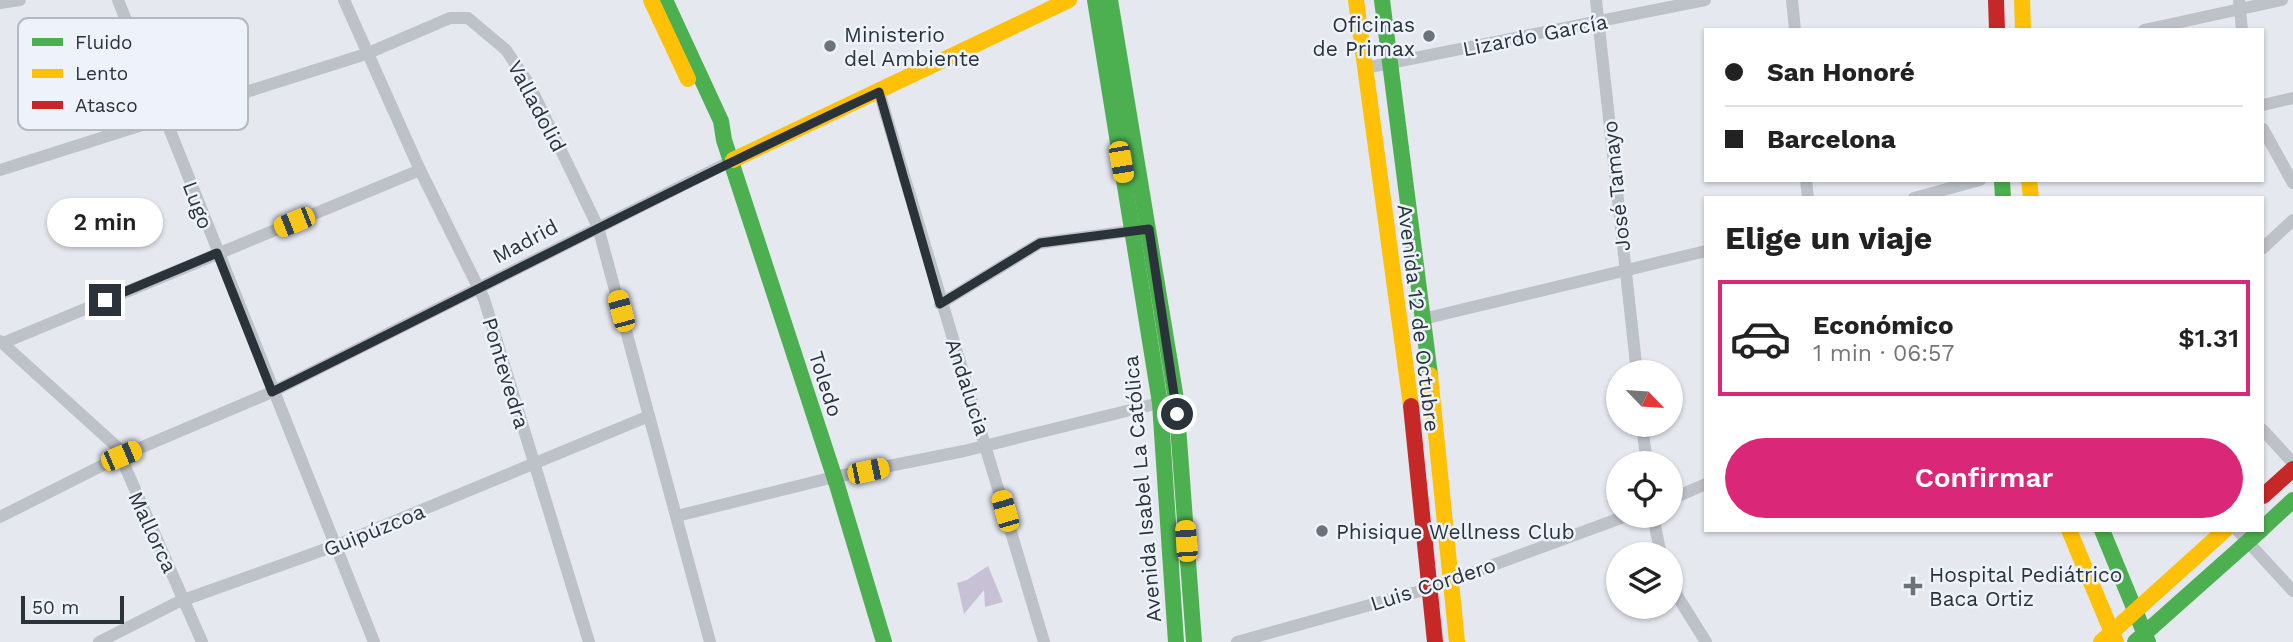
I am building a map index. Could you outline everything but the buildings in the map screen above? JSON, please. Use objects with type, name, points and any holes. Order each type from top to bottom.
[{"type":"street","points":[[0,3],[20,0]]},
{"type":"street","name":"Lugo","points":[[118,0],[125,18]]},
{"type":"street","name":"Pontevedra","points":[[344,0],[420,170],[480,289],[589,642]]},
{"type":"street","name":"Toledo","points":[[651,0],[712,128],[724,140]]},
{"type":"street","name":"Toledo","points":[[665,0],[721,121],[724,140],[733,160],[884,642]]},
{"type":"street","name":"Madrid","points":[[0,517],[121,456],[272,392],[733,160],[1069,0]]},
{"type":"street","name":"Avenida Isabel La Católica","points":[[1095,0],[1160,403],[1176,642]]},
{"type":"street","name":"Avenida Isabel La Católica","points":[[1110,0],[1176,399],[1194,642]]},
{"type":"street","name":"Avenida 12 de Octubre","points":[[1356,0],[1431,588],[1435,642]]},
{"type":"street","name":"Avenida 12 de Octubre","points":[[1382,0],[1388,65],[1423,319],[1457,642]]},
{"type":"street","name":"José Tamayo","points":[[1596,0],[1635,360]]},
{"type":"street","name":"Lizardo García","points":[[1365,68],[1705,0]]},
{"type":"street","points":[[1793,0],[1795,28]]},
{"type":"street","points":[[1996,0],[1997,28]]},
{"type":"street","points":[[2022,0],[2023,28]]},
{"type":"street","points":[[2152,28],[2239,5],[2282,0]]},
{"type":"street","points":[[2239,5],[2242,28]]},
{"type":"street","name":"Valladolid","points":[[248,92],[366,54],[450,18],[468,18],[506,50],[529,84],[598,227],[710,642]]},
{"type":"street","name":"Andalucia","points":[[879,92],[940,304],[987,446],[1044,642]]},
{"type":"street","points":[[2264,105],[2293,98]]},
{"type":"street","name":"Valladolid","points":[[0,170],[127,130]]},
{"type":"street","name":"Lugo","points":[[170,130],[374,642]]},
{"type":"street","points":[[2264,130],[2293,183]]},
{"type":"street","points":[[2,342],[420,170]]},
{"type":"street","points":[[1921,196],[1973,182]]},
{"type":"street","points":[[2264,247],[2293,220]]},
{"type":"street","points":[[940,304],[1040,243],[1149,229]]},
{"type":"street","points":[[1423,319],[1704,251]]},
{"type":"street","name":"Mallorca","points":[[2,342],[116,446],[202,642]]},
{"type":"street","points":[[677,516],[834,477],[987,446],[1176,399]]},
{"type":"street","name":"Guipúzcoa","points":[[99,642],[185,601],[337,545],[534,466],[649,416]]},
{"type":"street","points":[[2264,431],[2293,466],[2264,495]]},
{"type":"street","points":[[1683,494],[1704,485]]},
{"type":"street","points":[[2264,527],[2293,500]]},
{"type":"street","name":"Luis Cordero","points":[[1237,642],[1431,588],[1606,523]]},
{"type":"street","points":[[2070,532],[2110,639],[2223,532]]},
{"type":"street","points":[[2103,532],[2136,612],[2143,639]]},
{"type":"street","points":[[2143,639],[2242,536],[2293,591]]},
{"type":"street","points":[[1683,605],[1706,642]]},
{"type":"shaded area","points":[[988,566],[1003,602],[985,607],[984,590],[964,614],[957,583],[967,580]]},
{"type":"traffic: fast","points":[[665,0],[721,121],[724,140],[837,485],[884,642]]},
{"type":"traffic: fast","points":[[1095,0],[1160,403],[1176,642]]},
{"type":"traffic: fast","points":[[1110,0],[1176,399],[1194,642]]},
{"type":"traffic: fast","points":[[1382,0],[1430,375]]},
{"type":"traffic: fast","points":[[2002,182],[2003,196]]},
{"type":"traffic: fast","points":[[2264,527],[2293,500]]},
{"type":"traffic: fast","points":[[2103,532],[2148,642]]},
{"type":"traffic: fast","points":[[2135,642],[2259,532]]},
{"type":"traffic: slow","points":[[651,0],[688,79]]},
{"type":"traffic: slow","points":[[733,160],[1069,0]]},
{"type":"traffic: slow","points":[[1356,0],[1411,406]]},
{"type":"traffic: slow","points":[[2022,0],[2023,28]]},
{"type":"traffic: slow","points":[[2029,182],[2031,196]]},
{"type":"traffic: slow","points":[[1430,375],[1457,642]]},
{"type":"traffic: slow","points":[[2070,532],[2116,642]]},
{"type":"traffic: slow","points":[[2101,642],[2223,532]]},
{"type":"traffic: jam","points":[[1996,0],[1997,28]]},
{"type":"traffic: jam","points":[[1411,406],[1435,642]]},
{"type":"traffic: jam","points":[[2264,495],[2293,469]]},
{"type":"place","name":"Oficinas de Primax","points":[[1429,36]]},
{"type":"place","name":"Ministerio del Ambiente","points":[[830,46]]},
{"type":"place","name":"Phisique Wellness Club","points":[[1322,531]]},
{"type":"place","name":"Hospital Pediátrico Baca Ortiz","points":[[1913,586]]},
{"type":"route","points":[[105,300],[217,253],[272,392],[480,289],[607,221],[879,92],[940,304],[1040,243],[1149,229],[1177,414]]}]
